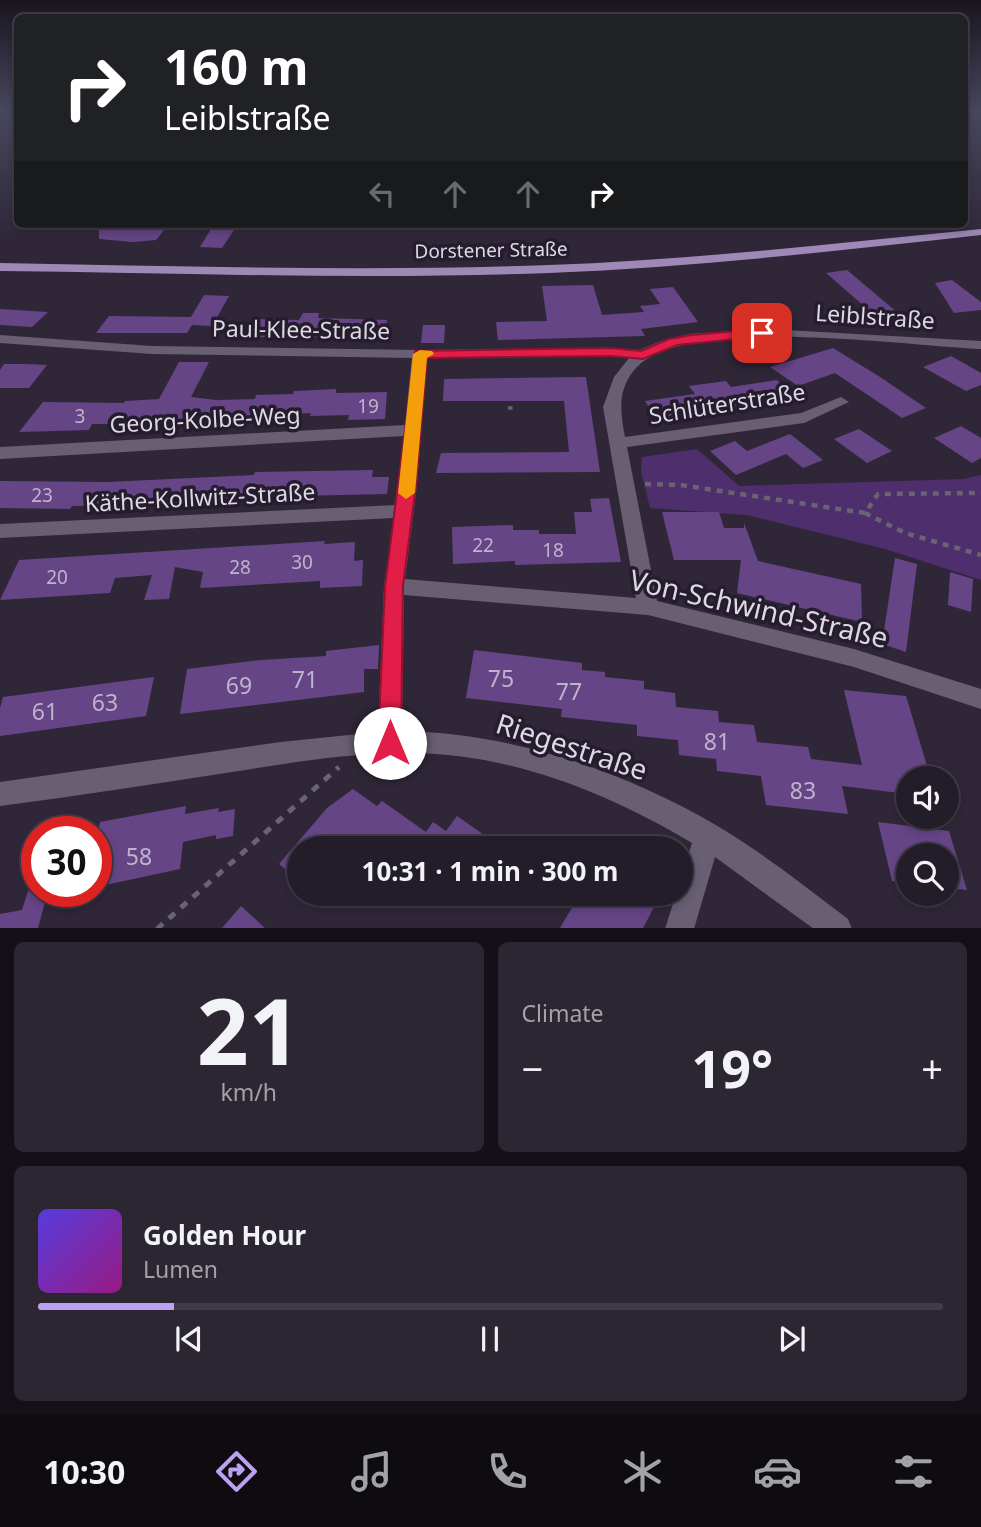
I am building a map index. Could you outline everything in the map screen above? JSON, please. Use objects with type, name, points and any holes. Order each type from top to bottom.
[{"type":"main road","name":"Dorstener Straße","points":[[0,267],[361,272],[551,268],[708,259],[981,232]]},
{"type":"street","name":"Leiblstraße","points":[[648,607],[611,407],[622,375],[643,355],[685,340],[762,333],[808,333],[981,345]]},
{"type":"street","name":"Paul-Klee-Straße","points":[[0,339],[152,350],[420,354],[394,586],[390,743]]},
{"type":"street","name":"Leiblstraße","points":[[420,354],[611,352],[643,355]]},
{"type":"street","name":"Schlüterstraße","points":[[618,443],[804,418],[841,402]]},
{"type":"street","name":"Georg-Kolbe-Weg","points":[[0,453],[412,430]]},
{"type":"street","name":"Käthe-Kollwitz-Straße","points":[[0,531],[403,511]]},
{"type":"street","name":"Von-Schwind-Straße","points":[[394,586],[648,607],[853,658],[981,699]]},
{"type":"street","name":"Riegestraße","points":[[0,794],[347,743],[464,746],[535,761],[595,781],[654,807],[708,835],[792,892],[837,928]]},
{"type":"street","points":[[679,928],[708,835]]},
{"type":"path","points":[[508,408],[514,408]]},
{"type":"path","points":[[625,482],[681,485],[864,513],[905,533],[981,555]]},
{"type":"path","points":[[864,513],[877,494],[981,493]]},
{"type":"path","points":[[158,928],[346,761],[347,743]]},
{"type":"shaded area","points":[[697,449],[739,486],[963,479],[981,475],[981,580],[885,549],[747,515],[650,508],[641,471],[642,457]]},
{"type":"building","points":[[99,228],[166,228],[156,240],[133,242],[99,239]]},
{"type":"building","points":[[212,228],[235,228],[222,248],[200,247]]},
{"type":"building","points":[[847,270],[905,319],[879,319],[826,273]]},
{"type":"building","points":[[952,280],[981,302],[981,310],[954,313],[935,283]]},
{"type":"building","points":[[593,285],[602,315],[644,312],[640,306],[660,304],[650,289],[673,287],[698,322],[641,329],[645,336],[498,340],[496,322],[547,321],[542,286]]},
{"type":"building","points":[[204,295],[229,296],[212,326],[192,325],[187,333],[96,333],[109,316],[191,317]]},
{"type":"building","points":[[0,309],[48,312],[32,327],[0,325]]},
{"type":"building","points":[[303,313],[319,313],[318,318],[387,320],[384,337],[247,337],[257,319],[299,320]]},
{"type":"building","points":[[423,325],[445,325],[444,343],[421,343]]},
{"type":"building","points":[[833,348],[926,408],[902,418],[835,373],[798,386],[770,367]]},
{"type":"building","points":[[951,356],[981,373],[981,385],[966,391],[923,367]]},
{"type":"building","points":[[179,362],[209,362],[191,397],[216,400],[255,399],[256,395],[336,389],[336,393],[387,392],[385,419],[348,420],[349,415],[310,416],[311,413],[231,419],[230,424],[92,424],[89,430],[19,432],[43,402],[124,403],[159,399]]},
{"type":"building","points":[[4,364],[47,365],[29,388],[0,388],[0,370]]},
{"type":"building","points":[[586,377],[600,472],[436,473],[441,453],[569,452],[564,401],[443,401],[444,379]]},
{"type":"building","points":[[777,380],[793,399],[679,414],[683,420],[659,424],[645,401],[695,394],[689,386],[726,381],[731,387]]},
{"type":"building","points":[[961,426],[981,438],[981,458],[972,463],[934,438]]},
{"type":"building","points":[[859,429],[892,451],[867,463],[834,439]]},
{"type":"building","points":[[790,434],[823,460],[803,468],[786,454],[736,475],[710,451],[735,441],[747,451]]},
{"type":"building","points":[[373,470],[372,477],[389,477],[387,494],[272,497],[271,501],[173,500],[145,502],[144,505],[72,506],[70,509],[0,508],[0,481],[108,482],[254,475],[255,472]]},
{"type":"building","points":[[609,498],[621,562],[515,565],[515,561],[453,564],[452,527],[513,525],[513,530],[539,530],[539,534],[576,534],[574,512],[592,512],[590,499]]},
{"type":"building","points":[[662,512],[719,512],[724,528],[744,528],[744,523],[758,561],[861,584],[862,622],[737,593],[741,560],[674,560]]},
{"type":"building","points":[[325,541],[324,544],[355,542],[354,561],[363,560],[362,586],[320,588],[320,581],[200,588],[203,572],[175,567],[169,599],[144,600],[152,575],[115,578],[110,593],[0,600],[19,560]]},
{"type":"building","points":[[895,558],[917,564],[906,652],[882,644]]},
{"type":"building","points":[[950,572],[973,579],[971,612],[948,605]]},
{"type":"building","points":[[379,645],[378,669],[364,669],[364,692],[180,714],[187,669],[326,656],[326,651]]},
{"type":"building","points":[[474,650],[582,663],[582,670],[605,672],[605,677],[644,681],[644,689],[675,693],[676,707],[718,711],[719,722],[754,725],[757,742],[808,747],[811,759],[862,765],[844,690],[906,696],[927,766],[896,766],[896,793],[842,786],[848,814],[766,805],[761,776],[717,771],[716,759],[679,755],[678,740],[637,736],[637,725],[561,717],[562,709],[466,698]]},
{"type":"building","points":[[154,677],[146,716],[0,736],[0,708],[3,697]]},
{"type":"building","points":[[353,789],[377,806],[382,801],[426,832],[433,822],[446,831],[457,816],[485,836],[303,836],[327,808]]},
{"type":"building","points":[[186,806],[185,814],[219,808],[218,812],[235,809],[233,836],[216,839],[216,835],[183,842],[180,869],[112,884],[112,820]]},
{"type":"building","points":[[878,822],[896,824],[896,829],[949,831],[953,843],[896,843],[896,882],[892,881]]},
{"type":"building","points":[[287,855],[287,871],[279,864]]},
{"type":"building","points":[[959,864],[967,890],[959,889]]},
{"type":"building","points":[[241,906],[265,928],[222,928]]},
{"type":"building","points":[[573,906],[655,906],[643,928],[560,928]]},
{"type":"building","points":[[23,907],[44,907],[38,928],[0,928],[0,914],[22,910]]},
{"type":"slow traffic","points":[[406,493],[420,354],[427,354]]},
{"type":"route","points":[[390,743],[394,586],[408,485],[420,354],[611,352],[643,355],[673,342],[708,336],[762,333]]}]
